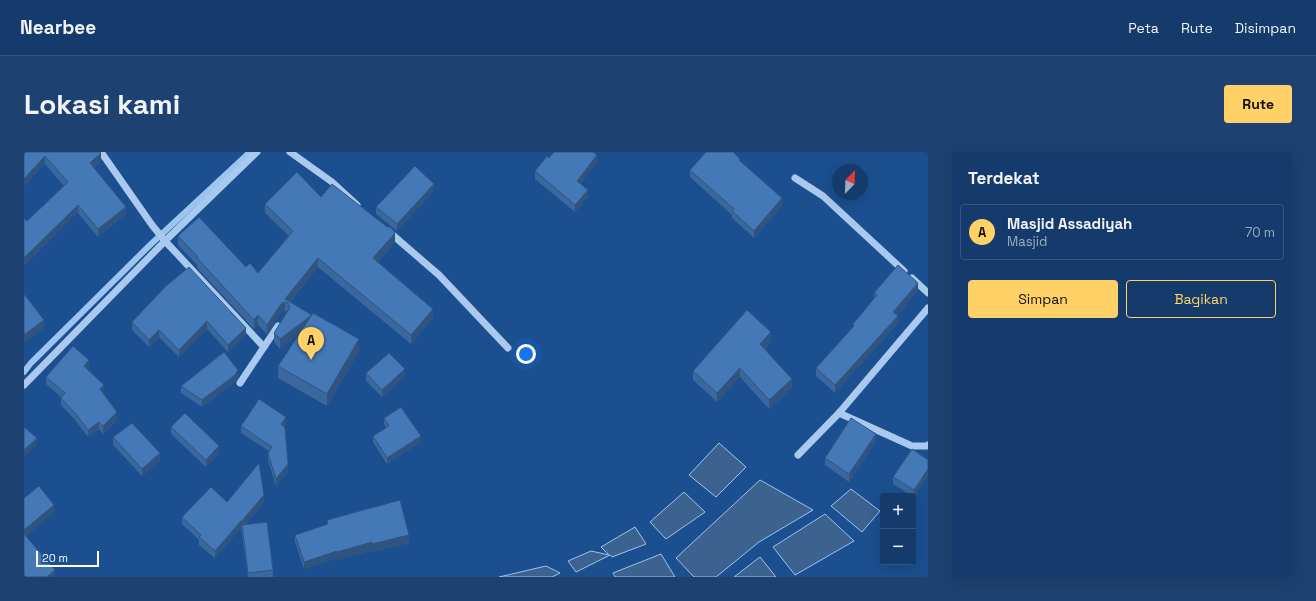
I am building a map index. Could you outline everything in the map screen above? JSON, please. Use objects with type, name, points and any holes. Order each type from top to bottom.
[{"type":"street","points":[[102,152],[152,225],[264,347]]},
{"type":"street","points":[[26,382],[164,239],[258,152]]},
{"type":"street","points":[[290,152],[332,182],[361,208]]},
{"type":"street","points":[[795,178],[823,196],[928,293]]},
{"type":"street","points":[[383,226],[439,275],[508,348]]},
{"type":"street","points":[[798,455],[839,414],[928,308]]},
{"type":"street","points":[[240,383],[281,322]]},
{"type":"street","points":[[839,414],[912,446],[928,445]]},
{"type":"water","points":[[719,443],[746,467],[716,497],[689,475]]},
{"type":"water","points":[[760,480],[813,510],[759,542],[716,577],[694,577],[676,558]]},
{"type":"water","points":[[851,489],[880,511],[862,532],[831,506]]},
{"type":"water","points":[[684,492],[705,512],[666,539],[650,522]]},
{"type":"water","points":[[825,514],[854,541],[795,575],[773,547]]},
{"type":"water","points":[[635,527],[646,544],[612,557],[610,555],[576,572],[568,561],[591,551],[609,555],[601,547]]},
{"type":"water","points":[[661,554],[675,577],[615,577],[613,573]]},
{"type":"water","points":[[760,557],[776,577],[734,577]]},
{"type":"water","points":[[546,566],[560,573],[552,577],[499,577]]},
{"type":"building","points":[[24,152],[100,152],[101,153],[90,163],[126,207],[98,229],[78,205],[24,258],[24,218],[27,221],[68,182],[45,156],[24,179]]},
{"type":"building","points":[[554,152],[593,152],[597,155],[577,181],[588,190],[575,205],[535,171],[547,156],[549,158]]},
{"type":"building","points":[[706,152],[733,152],[740,159],[739,160],[782,198],[754,231],[732,211],[734,209],[690,170]]},
{"type":"building","points":[[415,166],[434,184],[397,224],[376,207]]},
{"type":"building","points":[[297,172],[321,197],[332,184],[395,233],[373,258],[433,309],[411,335],[318,258],[285,299],[312,315],[280,339],[274,333],[290,307],[288,303],[285,302],[281,304],[267,325],[258,315],[254,320],[178,236],[199,217],[246,267],[250,263],[258,273],[293,231],[265,204]]},
{"type":"building","points":[[898,265],[918,283],[893,312],[898,316],[835,385],[816,368],[854,326],[853,324],[877,295],[874,293]]},
{"type":"building","points":[[189,267],[246,328],[228,345],[207,321],[179,350],[159,330],[149,340],[132,322],[166,286]]},
{"type":"building","points":[[24,294],[44,320],[24,335]]},
{"type":"building","points":[[747,310],[771,332],[760,344],[792,379],[769,400],[740,368],[717,393],[693,371]]},
{"type":"building","points":[[313,313],[359,339],[327,394],[278,366]]},
{"type":"building","points":[[73,346],[89,360],[84,366],[104,385],[100,389],[117,412],[103,426],[99,422],[88,430],[61,398],[65,393],[46,377]]},
{"type":"building","points":[[224,352],[238,370],[235,375],[202,400],[181,386]]},
{"type":"building","points":[[389,353],[405,369],[382,390],[366,373]]},
{"type":"building","points":[[259,399],[286,417],[281,424],[285,428],[288,464],[276,479],[268,453],[272,447],[241,426]]},
{"type":"building","points":[[401,407],[421,436],[387,458],[373,436],[389,426],[384,418]]},
{"type":"building","points":[[185,413],[219,446],[206,460],[171,427]]},
{"type":"building","points":[[851,418],[876,434],[849,474],[825,458]]},
{"type":"building","points":[[132,423],[160,453],[142,469],[113,437]]},
{"type":"building","points":[[24,427],[37,438],[24,450]]},
{"type":"building","points":[[912,449],[928,460],[928,469],[914,490],[893,477]]},
{"type":"building","points":[[259,463],[264,495],[215,551],[199,537],[201,535],[182,517],[211,487],[227,502]]},
{"type":"building","points":[[39,486],[54,505],[24,530],[24,498]]},
{"type":"building","points":[[400,500],[409,535],[337,551],[304,562],[295,535],[328,524],[327,520]]},
{"type":"building","points":[[267,522],[273,570],[248,573],[242,525]]},
{"type":"building","points":[[24,534],[55,570],[47,577],[24,577]]},
{"type":"waterway","points":[[24,372],[31,363],[150,245],[250,152]]},
{"type":"place","name":"Masjid Assadiyah","points":[[311,360]]}]
